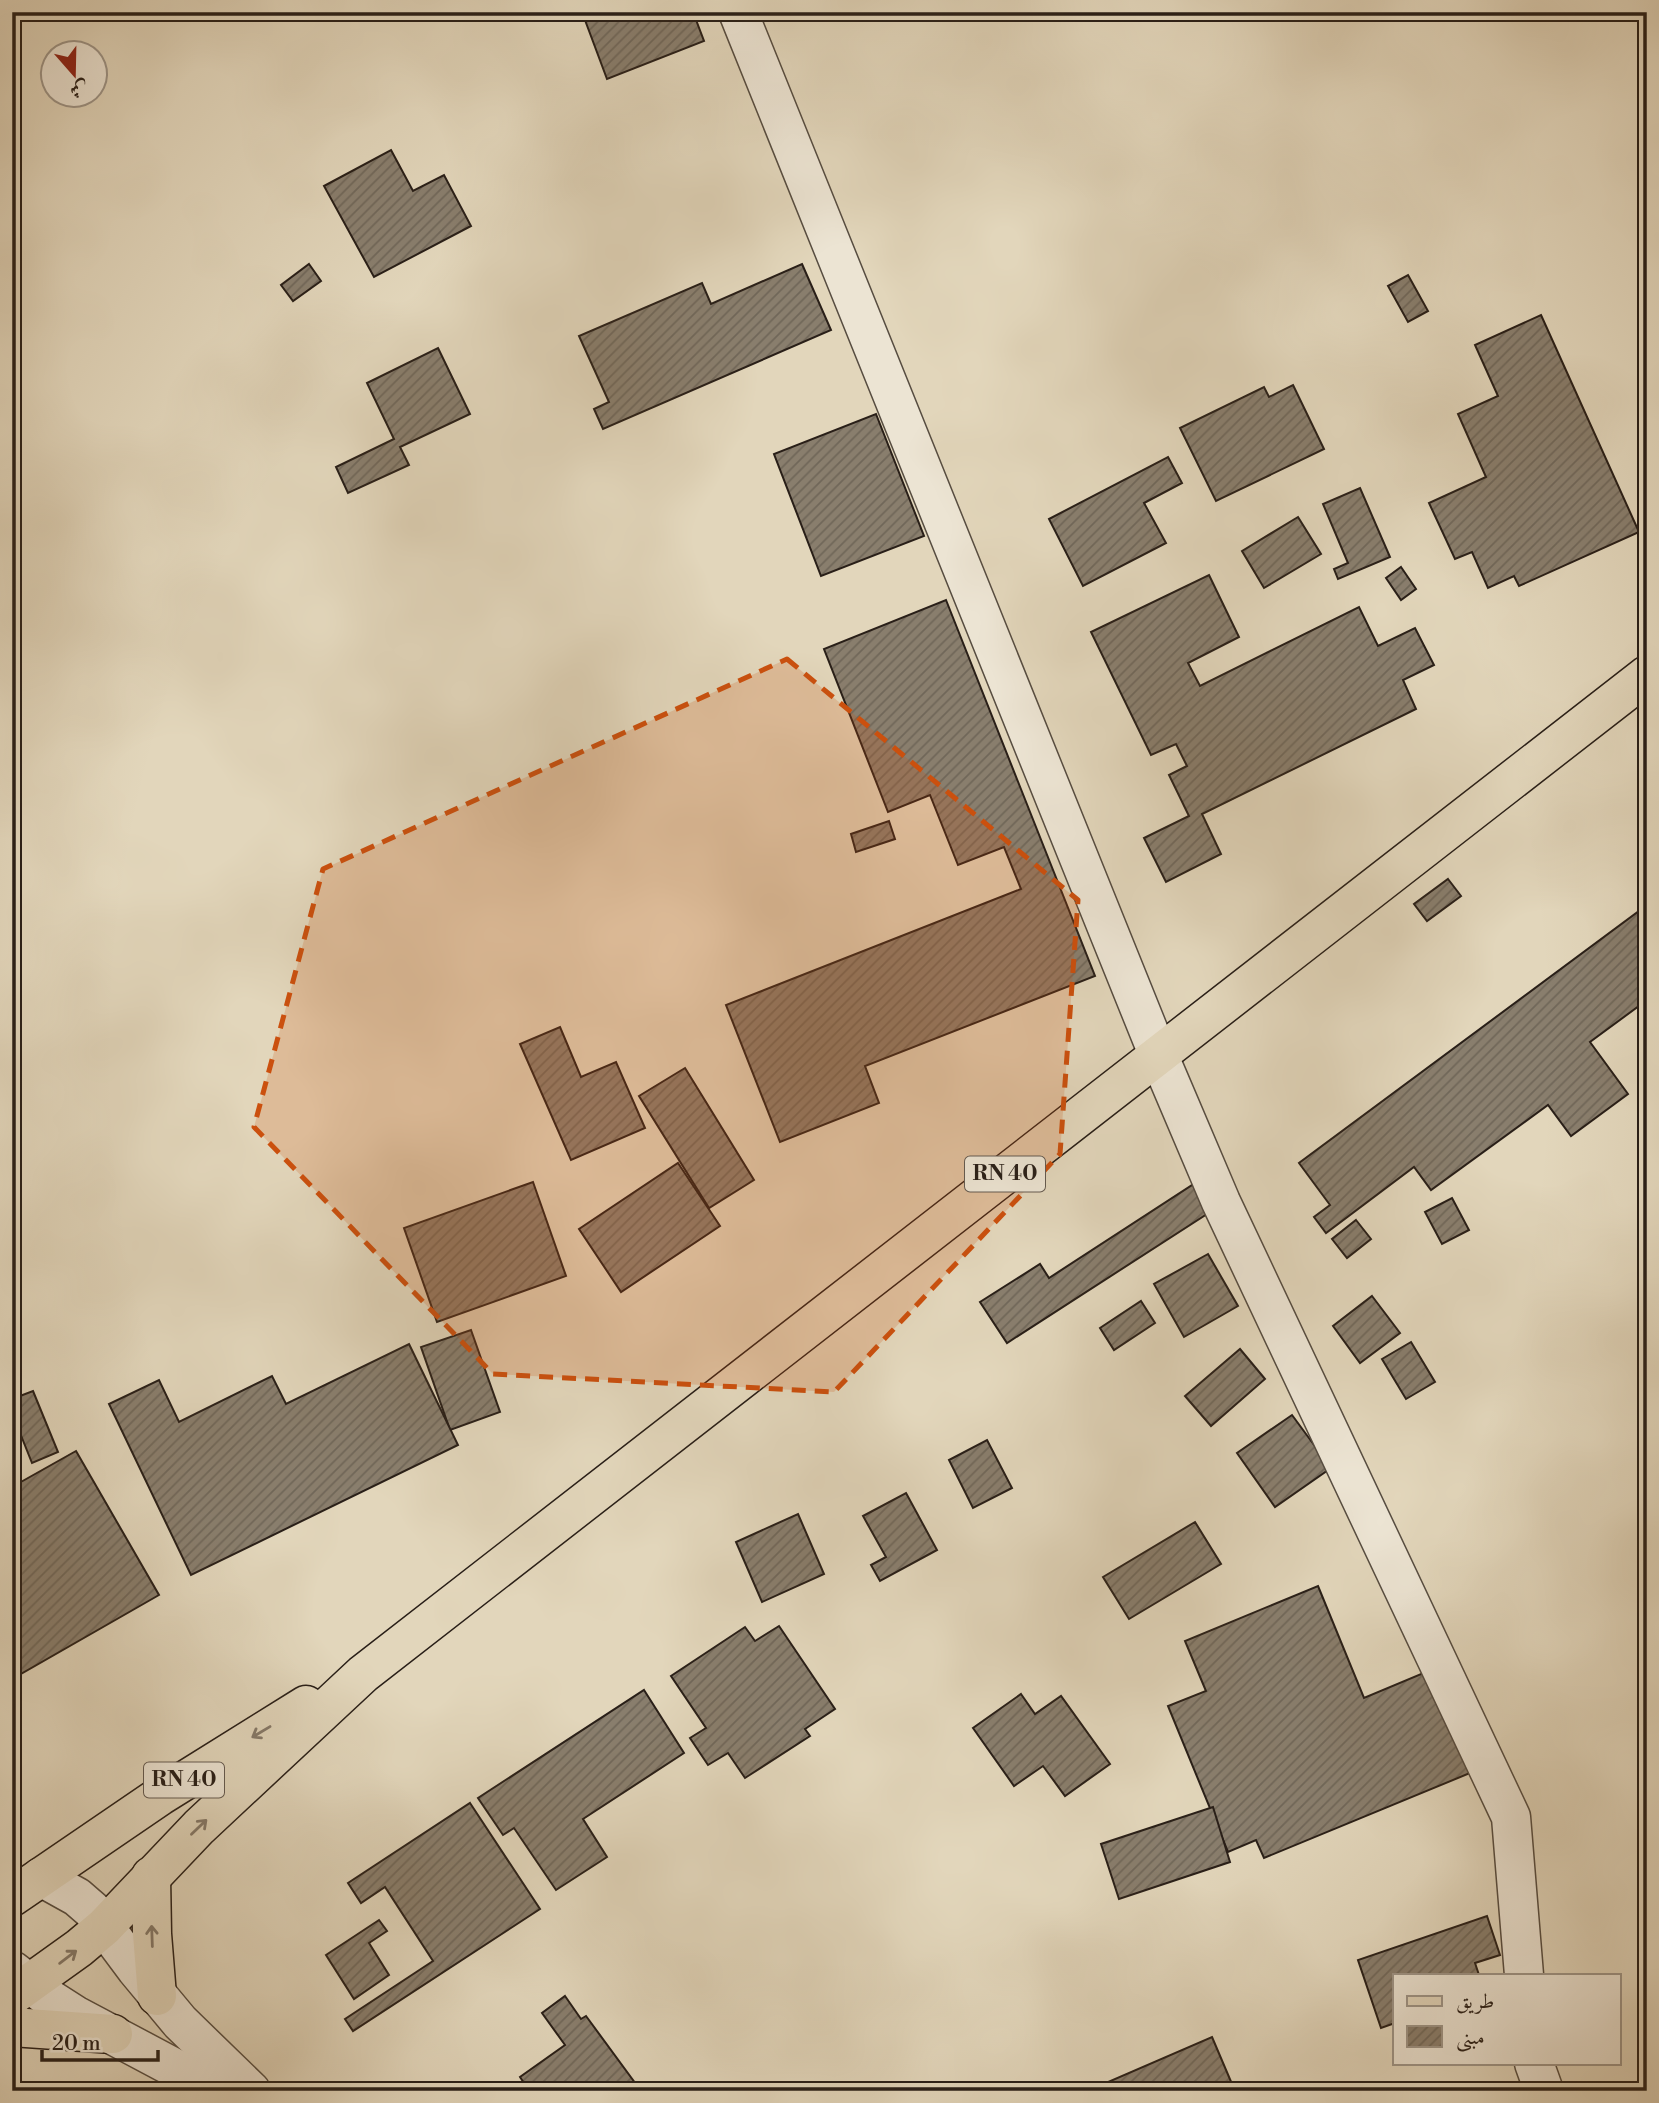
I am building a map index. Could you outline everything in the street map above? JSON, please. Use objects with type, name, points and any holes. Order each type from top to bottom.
[{"type":"main road","name":"RN 40","points":[[18,1983],[104,1927],[199,1827],[363,1674],[1647,675]]},
{"type":"main road","name":"RN 40","points":[[27,1887],[182,1782],[312,1701],[363,1674]]},
{"type":"main road","points":[[151,1876],[152,1945],[157,1996]]},
{"type":"main road","points":[[12,2027],[113,2034]]},
{"type":"street","points":[[738,12],[1158,1054],[1221,1202],[1511,1817],[1524,1974]]},
{"type":"street","points":[[27,1887],[77,1897],[92,1910],[157,1996],[251,2091]]},
{"type":"street","points":[[18,1983],[218,2091]]},
{"type":"street","points":[[1534,2064],[1544,2091]]},
{"type":"highlighted area","points":[[787,659],[1078,900],[1060,1154],[834,1392],[493,1374],[254,1127],[323,869]]},
{"type":"building","points":[[582,12],[693,12],[704,41],[607,79]]},
{"type":"building","points":[[391,150],[413,191],[444,175],[471,226],[374,277],[324,186]]},
{"type":"building","points":[[309,264],[321,281],[293,301],[281,285]]},
{"type":"building","points":[[802,264],[831,330],[603,429],[594,409],[609,402],[579,336],[702,283],[711,304]]},
{"type":"building","points":[[1408,275],[1428,311],[1408,322],[1388,286]]},
{"type":"building","points":[[1541,315],[1639,532],[1519,586],[1514,576],[1488,588],[1472,552],[1455,559],[1429,503],[1486,477],[1458,414],[1498,396],[1475,345]]},
{"type":"building","points":[[438,348],[470,414],[400,447],[409,465],[348,493],[336,467],[394,439],[367,383]]},
{"type":"building","points":[[1293,385],[1324,449],[1216,501],[1180,428],[1264,387],[1269,397]]},
{"type":"building","points":[[876,414],[924,536],[821,576],[774,454]]},
{"type":"building","points":[[1168,457],[1182,483],[1144,503],[1166,543],[1083,586],[1049,519]]},
{"type":"building","points":[[1360,488],[1390,557],[1338,579],[1334,569],[1348,563],[1323,504]]},
{"type":"building","points":[[1298,517],[1321,554],[1264,588],[1242,551]]},
{"type":"building","points":[[1401,567],[1416,589],[1401,600],[1386,578]]},
{"type":"building","points":[[1209,575],[1239,637],[1188,663],[1200,686],[1359,607],[1378,646],[1415,628],[1434,665],[1403,680],[1416,709],[1202,814],[1221,854],[1166,882],[1144,838],[1189,816],[1169,775],[1187,766],[1176,744],[1151,755],[1091,632]]},
{"type":"building","points":[[946,600],[1095,976],[865,1066],[879,1103],[780,1142],[726,1005],[1021,889],[1004,847],[958,865],[930,795],[888,812],[824,649]]},
{"type":"building","points":[[889,821],[895,839],[856,852],[851,834]]},
{"type":"building","points":[[1448,879],[1461,896],[1427,921],[1414,904]]},
{"type":"building","points":[[1639,911],[1647,922],[1647,1000],[1590,1042],[1628,1094],[1571,1136],[1548,1105],[1431,1190],[1414,1167],[1326,1233],[1314,1217],[1330,1205],[1299,1163]]},
{"type":"building","points":[[560,1027],[581,1077],[616,1062],[645,1128],[571,1160],[520,1044]]},
{"type":"building","points":[[685,1068],[754,1180],[709,1208],[639,1096]]},
{"type":"building","points":[[678,1163],[720,1226],[621,1292],[579,1229]]},
{"type":"building","points":[[1203,1178],[1221,1205],[1007,1343],[980,1302],[1040,1264],[1049,1278]]},
{"type":"building","points":[[533,1182],[566,1276],[437,1322],[404,1228]]},
{"type":"building","points":[[1452,1198],[1469,1230],[1442,1244],[1425,1212]]},
{"type":"building","points":[[1356,1220],[1371,1239],[1347,1258],[1332,1239]]},
{"type":"building","points":[[1208,1254],[1238,1306],[1184,1337],[1154,1284]]},
{"type":"building","points":[[1372,1296],[1400,1333],[1360,1363],[1333,1326]]},
{"type":"building","points":[[1141,1301],[1155,1323],[1114,1350],[1100,1328]]},
{"type":"building","points":[[471,1330],[500,1412],[450,1430],[421,1347]]},
{"type":"building","points":[[1411,1342],[1435,1382],[1406,1399],[1382,1359]]},
{"type":"building","points":[[409,1344],[458,1445],[191,1575],[109,1404],[159,1380],[179,1422],[272,1376],[286,1404]]},
{"type":"building","points":[[1240,1349],[1265,1379],[1211,1426],[1185,1396]]},
{"type":"building","points":[[33,1391],[58,1452],[32,1463],[18,1428],[12,1430],[12,1399]]},
{"type":"building","points":[[1292,1415],[1331,1468],[1275,1507],[1237,1453]]},
{"type":"building","points":[[987,1440],[1012,1488],[973,1508],[949,1460]]},
{"type":"building","points":[[76,1451],[159,1595],[12,1679],[12,1487]]},
{"type":"building","points":[[906,1493],[937,1550],[880,1581],[871,1565],[886,1557],[863,1516]]},
{"type":"building","points":[[798,1514],[824,1574],[762,1602],[736,1542]]},
{"type":"building","points":[[1195,1522],[1221,1564],[1129,1619],[1103,1577]]},
{"type":"building","points":[[1318,1586],[1364,1698],[1445,1664],[1487,1766],[1264,1858],[1256,1840],[1228,1852],[1168,1706],[1206,1691],[1185,1641]]},
{"type":"building","points":[[779,1626],[835,1709],[805,1729],[810,1736],[745,1778],[728,1753],[708,1765],[690,1738],[706,1728],[671,1676],[745,1627],[755,1641]]},
{"type":"building","points":[[644,1690],[684,1753],[583,1819],[607,1857],[556,1890],[514,1828],[503,1835],[478,1798]]},
{"type":"building","points":[[1021,1694],[1035,1714],[1061,1696],[1110,1764],[1065,1796],[1043,1766],[1014,1786],[973,1728]]},
{"type":"building","points":[[470,1803],[540,1909],[353,2031],[345,2019],[433,1961],[385,1887],[361,1903],[348,1883]]},
{"type":"building","points":[[1213,1807],[1230,1862],[1119,1899],[1101,1844]]},
{"type":"building","points":[[1487,1916],[1500,1955],[1475,1963],[1479,1974],[1393,1974],[1393,2024],[1381,2028],[1358,1960]]},
{"type":"building","points":[[379,1920],[387,1931],[369,1943],[389,1975],[354,1999],[326,1955]]},
{"type":"building","points":[[565,1996],[581,2019],[586,2016],[641,2091],[514,2091],[524,2083],[520,2077],[565,2045],[542,2013]]},
{"type":"building","points":[[1212,2037],[1235,2091],[1111,2091],[1108,2082]]}]
